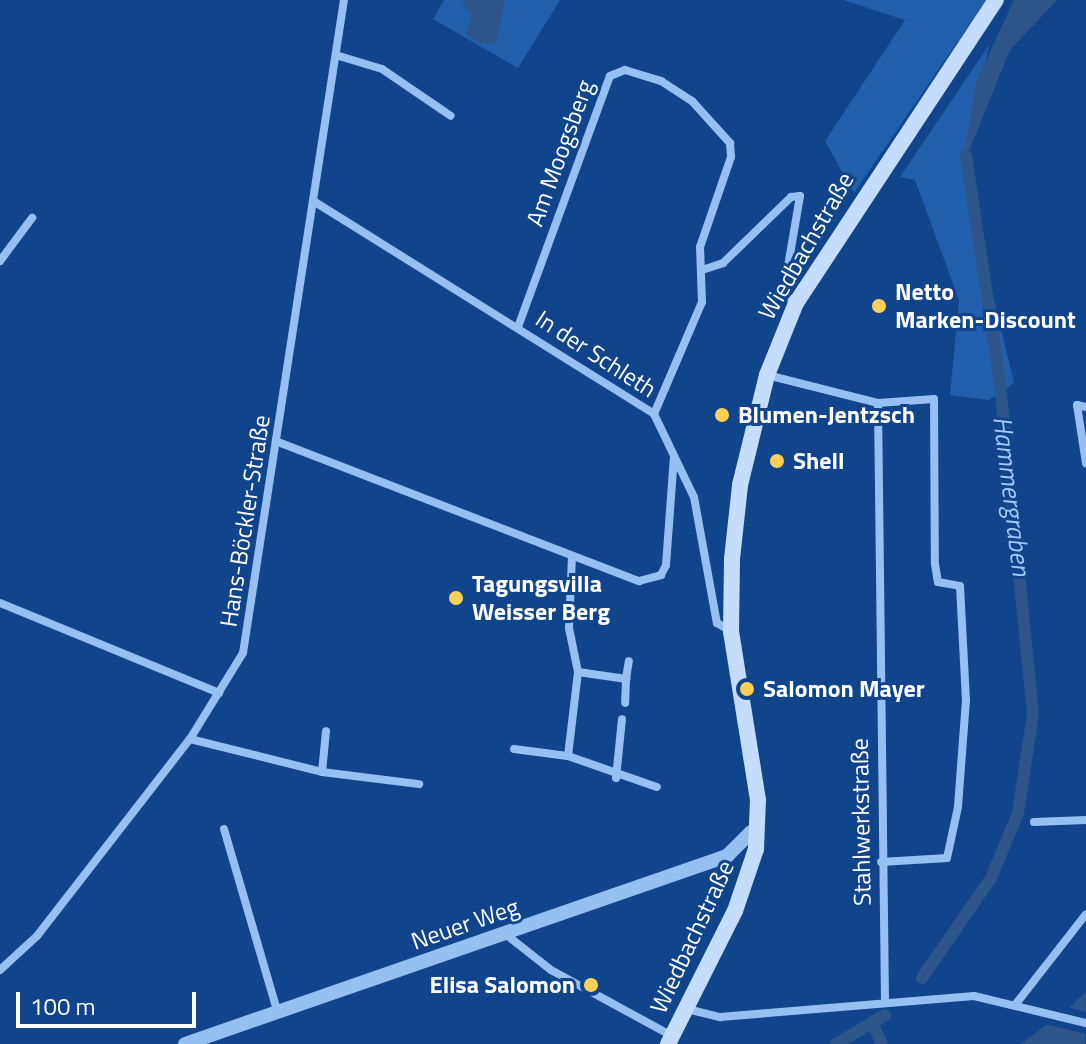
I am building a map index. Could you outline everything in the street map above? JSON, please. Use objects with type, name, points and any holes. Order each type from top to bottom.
[{"type":"main road","name":"Wiedbachstraße","points":[[670,1040],[744,889],[756,849],[751,832],[758,800],[731,632],[740,485],[767,375],[796,303],[876,173],[966,50],[996,0]]},
{"type":"street","name":"Hans-Böckler-Straße","points":[[0,970],[37,936],[190,739],[243,653],[315,202],[328,88],[339,56],[344,0]]},
{"type":"street","points":[[339,56],[382,69],[451,116]]},
{"type":"street","name":"Am Moogsberg","points":[[518,327],[617,72],[661,81],[692,101],[730,143],[700,247],[705,269],[694,328],[654,414]]},
{"type":"street","points":[[705,269],[723,263],[791,197],[800,196],[786,278],[786,295],[796,303]]},
{"type":"street","name":"In der Schleth","points":[[315,202],[654,414],[704,530],[717,623],[731,632]]},
{"type":"street","points":[[0,261],[32,218]]},
{"type":"street","points":[[767,375],[878,403],[934,399],[935,564],[938,582],[960,586],[966,700],[958,807],[947,858],[881,862]]},
{"type":"street","name":"Stahlwerkstraße","points":[[878,403],[885,1001]]},
{"type":"street","points":[[1082,406],[1086,463]]},
{"type":"street","points":[[278,442],[506,533],[639,581],[661,575],[673,521],[674,457]]},
{"type":"street","points":[[568,756],[578,672],[569,628],[572,557]]},
{"type":"street","points":[[0,603],[219,693]]},
{"type":"street","points":[[625,703],[629,661]]},
{"type":"street","points":[[578,672],[626,679]]},
{"type":"street","points":[[616,778],[622,719]]},
{"type":"street","points":[[322,772],[326,731]]},
{"type":"street","points":[[190,739],[322,772],[419,784]]},
{"type":"street","points":[[514,749],[568,756],[616,778],[657,787]]},
{"type":"street","points":[[1034,822],[1086,820]]},
{"type":"street","points":[[224,829],[277,1010]]},
{"type":"street","name":"Neuer Weg","points":[[185,1044],[727,856],[751,832]]},
{"type":"street","points":[[1015,1005],[1086,914]]},
{"type":"street","points":[[504,933],[551,970],[670,1040]]},
{"type":"street","points":[[687,1009],[720,1017],[974,996],[1086,1023]]},
{"type":"shaded area","points":[[444,0],[560,0],[518,68],[433,19]]},
{"type":"shaded area","points":[[461,0],[505,0],[496,43],[480,44],[465,33],[472,17]]},
{"type":"shaded area","points":[[843,0],[986,0],[854,193],[825,141],[905,20]]},
{"type":"shaded area","points":[[1014,0],[1057,0],[1010,50],[962,168],[976,82]]},
{"type":"shaded area","points":[[989,45],[962,168],[1014,383],[989,400],[950,395],[959,300],[915,180],[900,177]]},
{"type":"shaded area","points":[[1086,992],[1085,1044],[1021,1044],[1070,1007]]},
{"type":"pier","points":[[1064,1006],[1086,1012],[1086,1034],[1041,1023]]},
{"type":"waterway","name":"Hammergraben","points":[[922,978],[991,878],[1018,813],[1033,714],[999,376],[966,155]]},
{"type":"waterway","name":"Hammergraben","points":[[836,1044],[885,1015]]},
{"type":"waterway","points":[[872,1022],[882,1044]]},
{"type":"place","name":"Netto Marken-Discount","points":[[879,306]]},
{"type":"place","name":"Blumen-Jentzsch","points":[[722,415]]},
{"type":"place","name":"Shell","points":[[777,461]]},
{"type":"place","name":"Tagungsvilla Weisser Berg","points":[[456,598]]},
{"type":"place","name":"Salomon Mayer","points":[[747,689]]},
{"type":"place","name":"Elisa Salomon","points":[[591,985]]}]
